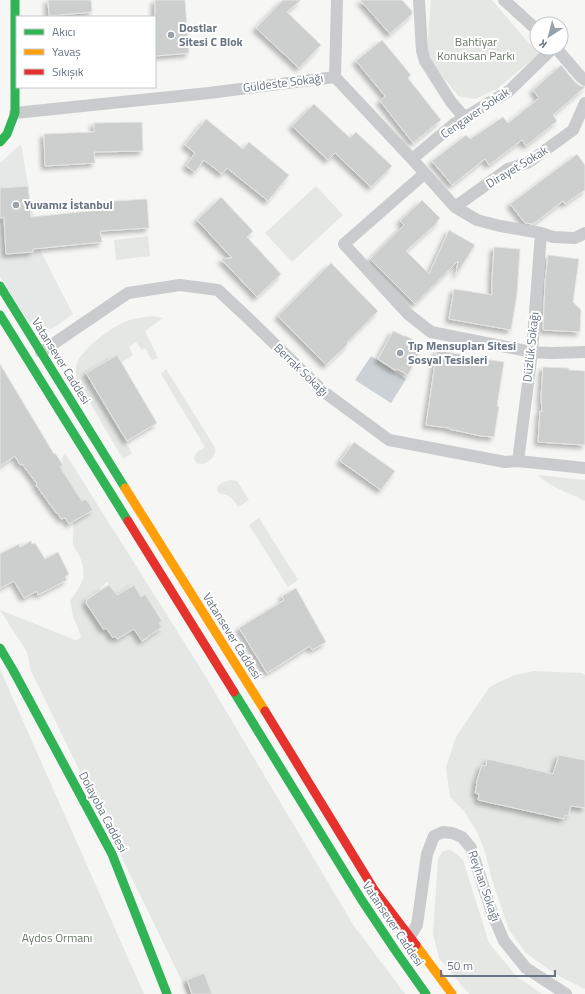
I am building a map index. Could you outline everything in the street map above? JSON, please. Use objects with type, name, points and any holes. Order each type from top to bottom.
[{"type":"main road","points":[[0,142],[8,134],[11,112],[15,0]]},
{"type":"main road","name":"Vatansever Caddesi","points":[[0,286],[375,891],[426,994]]},
{"type":"main road","name":"Vatansever Caddesi","points":[[0,315],[214,659],[357,893],[402,944],[452,994]]},
{"type":"main road","points":[[28,359],[40,352]]},
{"type":"main road","name":"Dolayoba Caddesi","points":[[0,648],[112,854],[167,994]]},
{"type":"street","points":[[334,77],[337,0]]},
{"type":"street","points":[[419,0],[424,61],[451,102],[464,117]]},
{"type":"street","points":[[504,0],[529,23]]},
{"type":"street","name":"Cengaver Sokak","points":[[412,159],[454,124],[509,91],[546,56]]},
{"type":"street","points":[[561,56],[585,80]]},
{"type":"street","name":"Güldeste Sokağı","points":[[11,112],[209,93],[334,77],[412,159],[455,207],[477,220],[500,226],[541,233],[553,237],[575,238],[585,233]]},
{"type":"street","name":"Dirayet Sokak","points":[[455,207],[508,169],[529,162],[573,130],[585,103]]},
{"type":"street","points":[[424,174],[344,244],[408,314],[431,332],[532,352],[585,352]]},
{"type":"street","name":"Düzlük Sokağı","points":[[518,461],[532,352],[541,233]]},
{"type":"street","name":"Berrak Sokağı","points":[[40,352],[128,293],[180,285],[218,290],[249,318],[324,392],[389,440],[505,462],[518,461],[585,468]]},
{"type":"street","name":"Reyhan Sokağı","points":[[402,944],[417,925],[427,854],[434,836],[443,832],[452,833],[462,837],[471,848],[492,913],[504,942],[526,968],[566,994]]},
{"type":"shaded area","name":"Yuvamız İstanbul","points":[[21,144],[39,248],[73,314],[51,329],[36,328],[30,324],[0,277],[0,163]]},
{"type":"shaded area","points":[[371,356],[406,379],[391,403],[355,380]]},
{"type":"green space","name":"Bahtiyar Konuksan Parkı","points":[[431,0],[492,0],[529,43],[529,56],[537,56],[497,89],[475,99],[458,96],[428,58],[427,51]]},
{"type":"green space","points":[[316,186],[343,215],[292,262],[265,233]]},
{"type":"green space","points":[[148,236],[150,256],[116,260],[114,240]]},
{"type":"green space","points":[[154,316],[163,318],[145,331],[158,358],[152,360],[145,348],[142,350],[136,342],[129,347],[133,355],[90,384],[132,453],[123,459],[77,381],[76,368],[82,354],[96,340],[113,328],[130,320]]},
{"type":"green space","points":[[166,369],[214,446],[214,456],[204,463],[201,464],[195,461],[194,457],[197,452],[205,447],[161,374]]},
{"type":"green space","points":[[65,453],[201,669],[354,926],[405,994],[187,994],[31,671],[27,652],[0,610],[75,640],[79,639],[81,636],[73,616],[70,601],[81,584],[84,574],[82,563],[73,544],[73,522],[93,510],[86,499],[82,501],[62,473],[63,472],[60,467],[63,465],[62,458]],"holes":[[[107,582],[117,595],[134,585],[141,597],[145,594],[154,614],[157,612],[162,620],[159,623],[162,628],[149,636],[150,637],[143,642],[132,627],[125,635],[118,639],[115,636],[113,638],[106,628],[104,630],[93,610],[91,611],[85,603],[87,601],[86,599],[100,590],[99,588]]]},
{"type":"green space","points":[[537,475],[585,480],[585,501],[554,486]]},
{"type":"green space","points":[[225,481],[237,481],[249,500],[238,507],[230,497],[219,493],[217,488]]},
{"type":"green space","points":[[259,518],[298,580],[288,587],[249,525]]},
{"type":"green space","name":"Aydos Ormanı","points":[[0,669],[144,994],[0,994]]},
{"type":"green space","points":[[534,671],[581,673],[585,675],[585,989],[555,974],[526,953],[509,930],[478,834],[465,812],[450,797],[446,767],[456,737],[489,688],[515,675]]},
{"type":"green space","points":[[450,850],[463,860],[489,943],[517,977],[542,994],[469,994],[439,958],[433,934],[438,859],[443,851]]},
{"type":"building","points":[[48,0],[91,0],[92,12],[49,16]]},
{"type":"building","name":"Dostlar Sitesi C Blok","points":[[155,0],[185,0],[189,53],[156,56]]},
{"type":"building","points":[[283,0],[301,0],[287,12],[321,45],[299,68],[256,28]]},
{"type":"building","points":[[360,0],[402,0],[412,11],[412,14],[390,34]]},
{"type":"building","points":[[382,40],[411,75],[408,78],[441,120],[413,143],[380,101],[385,96],[356,61]]},
{"type":"building","points":[[561,65],[575,82],[580,86],[585,87],[553,115],[557,121],[526,146],[522,140],[489,165],[485,159],[452,185],[432,161],[466,135],[470,139],[503,117],[508,123],[539,98],[533,90]]},
{"type":"building","points":[[314,104],[350,138],[356,132],[392,166],[371,187],[335,153],[328,160],[292,126]]},
{"type":"building","points":[[206,119],[243,149],[249,142],[289,175],[268,201],[227,168],[222,174],[204,160],[195,172],[186,166],[195,153],[185,145]]},
{"type":"building","points":[[142,122],[143,151],[94,152],[95,163],[45,166],[44,134],[94,132],[94,123]]},
{"type":"building","points":[[577,154],[585,165],[585,190],[565,204],[563,201],[533,224],[525,223],[510,204]]},
{"type":"building","points":[[28,186],[31,217],[99,210],[98,202],[147,199],[149,228],[100,231],[102,242],[33,249],[33,252],[6,254],[4,218],[0,218],[0,188]]},
{"type":"building","points":[[221,197],[253,231],[247,237],[281,274],[257,297],[221,259],[232,258],[197,220]]},
{"type":"building","points":[[422,200],[440,218],[437,223],[406,251],[429,274],[449,230],[475,245],[456,275],[458,261],[415,304],[370,259],[404,225],[400,221]]},
{"type":"building","points":[[494,247],[520,249],[517,294],[511,330],[449,319],[454,289],[492,295]]},
{"type":"building","points":[[548,255],[579,259],[573,302],[581,310],[580,332],[543,330]]},
{"type":"building","points":[[331,263],[378,311],[347,342],[348,344],[326,365],[278,316]]},
{"type":"building","name":"Tıp Mensupları Sitesi Sosyal Tesisleri","points":[[393,331],[412,339],[412,341],[422,346],[408,375],[397,369],[395,370],[378,359]]},
{"type":"building","points":[[437,350],[464,355],[463,356],[504,362],[494,437],[481,436],[449,428],[426,425]]},
{"type":"building","points":[[117,355],[157,423],[127,441],[86,373]]},
{"type":"building","points":[[0,364],[54,454],[55,453],[63,465],[60,467],[82,501],[86,499],[93,510],[69,524],[65,518],[61,519],[58,513],[57,514],[36,485],[37,484],[22,464],[20,465],[15,456],[0,466]]},
{"type":"building","points":[[543,367],[569,368],[569,370],[585,371],[585,445],[538,442],[540,411],[542,412],[541,397]]},
{"type":"building","points":[[354,442],[395,471],[381,490],[340,461]]},
{"type":"building","points":[[31,541],[32,544],[35,543],[45,559],[58,552],[69,574],[65,577],[67,580],[38,595],[37,591],[24,598],[14,581],[0,588],[0,554],[19,544],[20,547]]},
{"type":"building","points":[[109,585],[117,595],[134,585],[141,597],[145,594],[162,621],[159,623],[162,627],[142,641],[134,629],[117,639],[115,636],[113,638],[106,628],[104,630],[86,603],[86,600]]},
{"type":"building","points":[[296,588],[326,642],[312,650],[310,646],[267,673],[239,628],[284,600],[282,596]]},
{"type":"building","points":[[559,755],[585,760],[585,808],[571,806],[568,816],[565,815],[564,819],[478,800],[479,794],[475,793],[476,783],[482,765],[486,766],[487,759],[553,774]]},
{"type":"building","points":[[204,973],[212,994],[192,994],[187,980]]},
{"type":"traffic: fast","points":[[0,142],[7,134],[15,113],[15,0]]},
{"type":"traffic: fast","points":[[0,286],[125,488]]},
{"type":"traffic: fast","points":[[0,315],[128,521]]},
{"type":"traffic: fast","points":[[0,648],[112,854],[167,994]]},
{"type":"traffic: fast","points":[[234,692],[361,899],[426,994]]},
{"type":"traffic: slow","points":[[125,488],[265,711]]},
{"type":"traffic: slow","points":[[416,945],[452,994]]},
{"type":"traffic: jam","points":[[128,521],[234,692]]},
{"type":"traffic: jam","points":[[265,711],[375,891],[416,945]]},
{"type":"place","name":"Dostlar Sitesi C Blok","points":[[171,35]]},
{"type":"place","name":"Yuvamız İstanbul","points":[[16,205]]},
{"type":"place","name":"Tıp Mensupları Sitesi Sosyal Tesisleri","points":[[400,353]]}]
